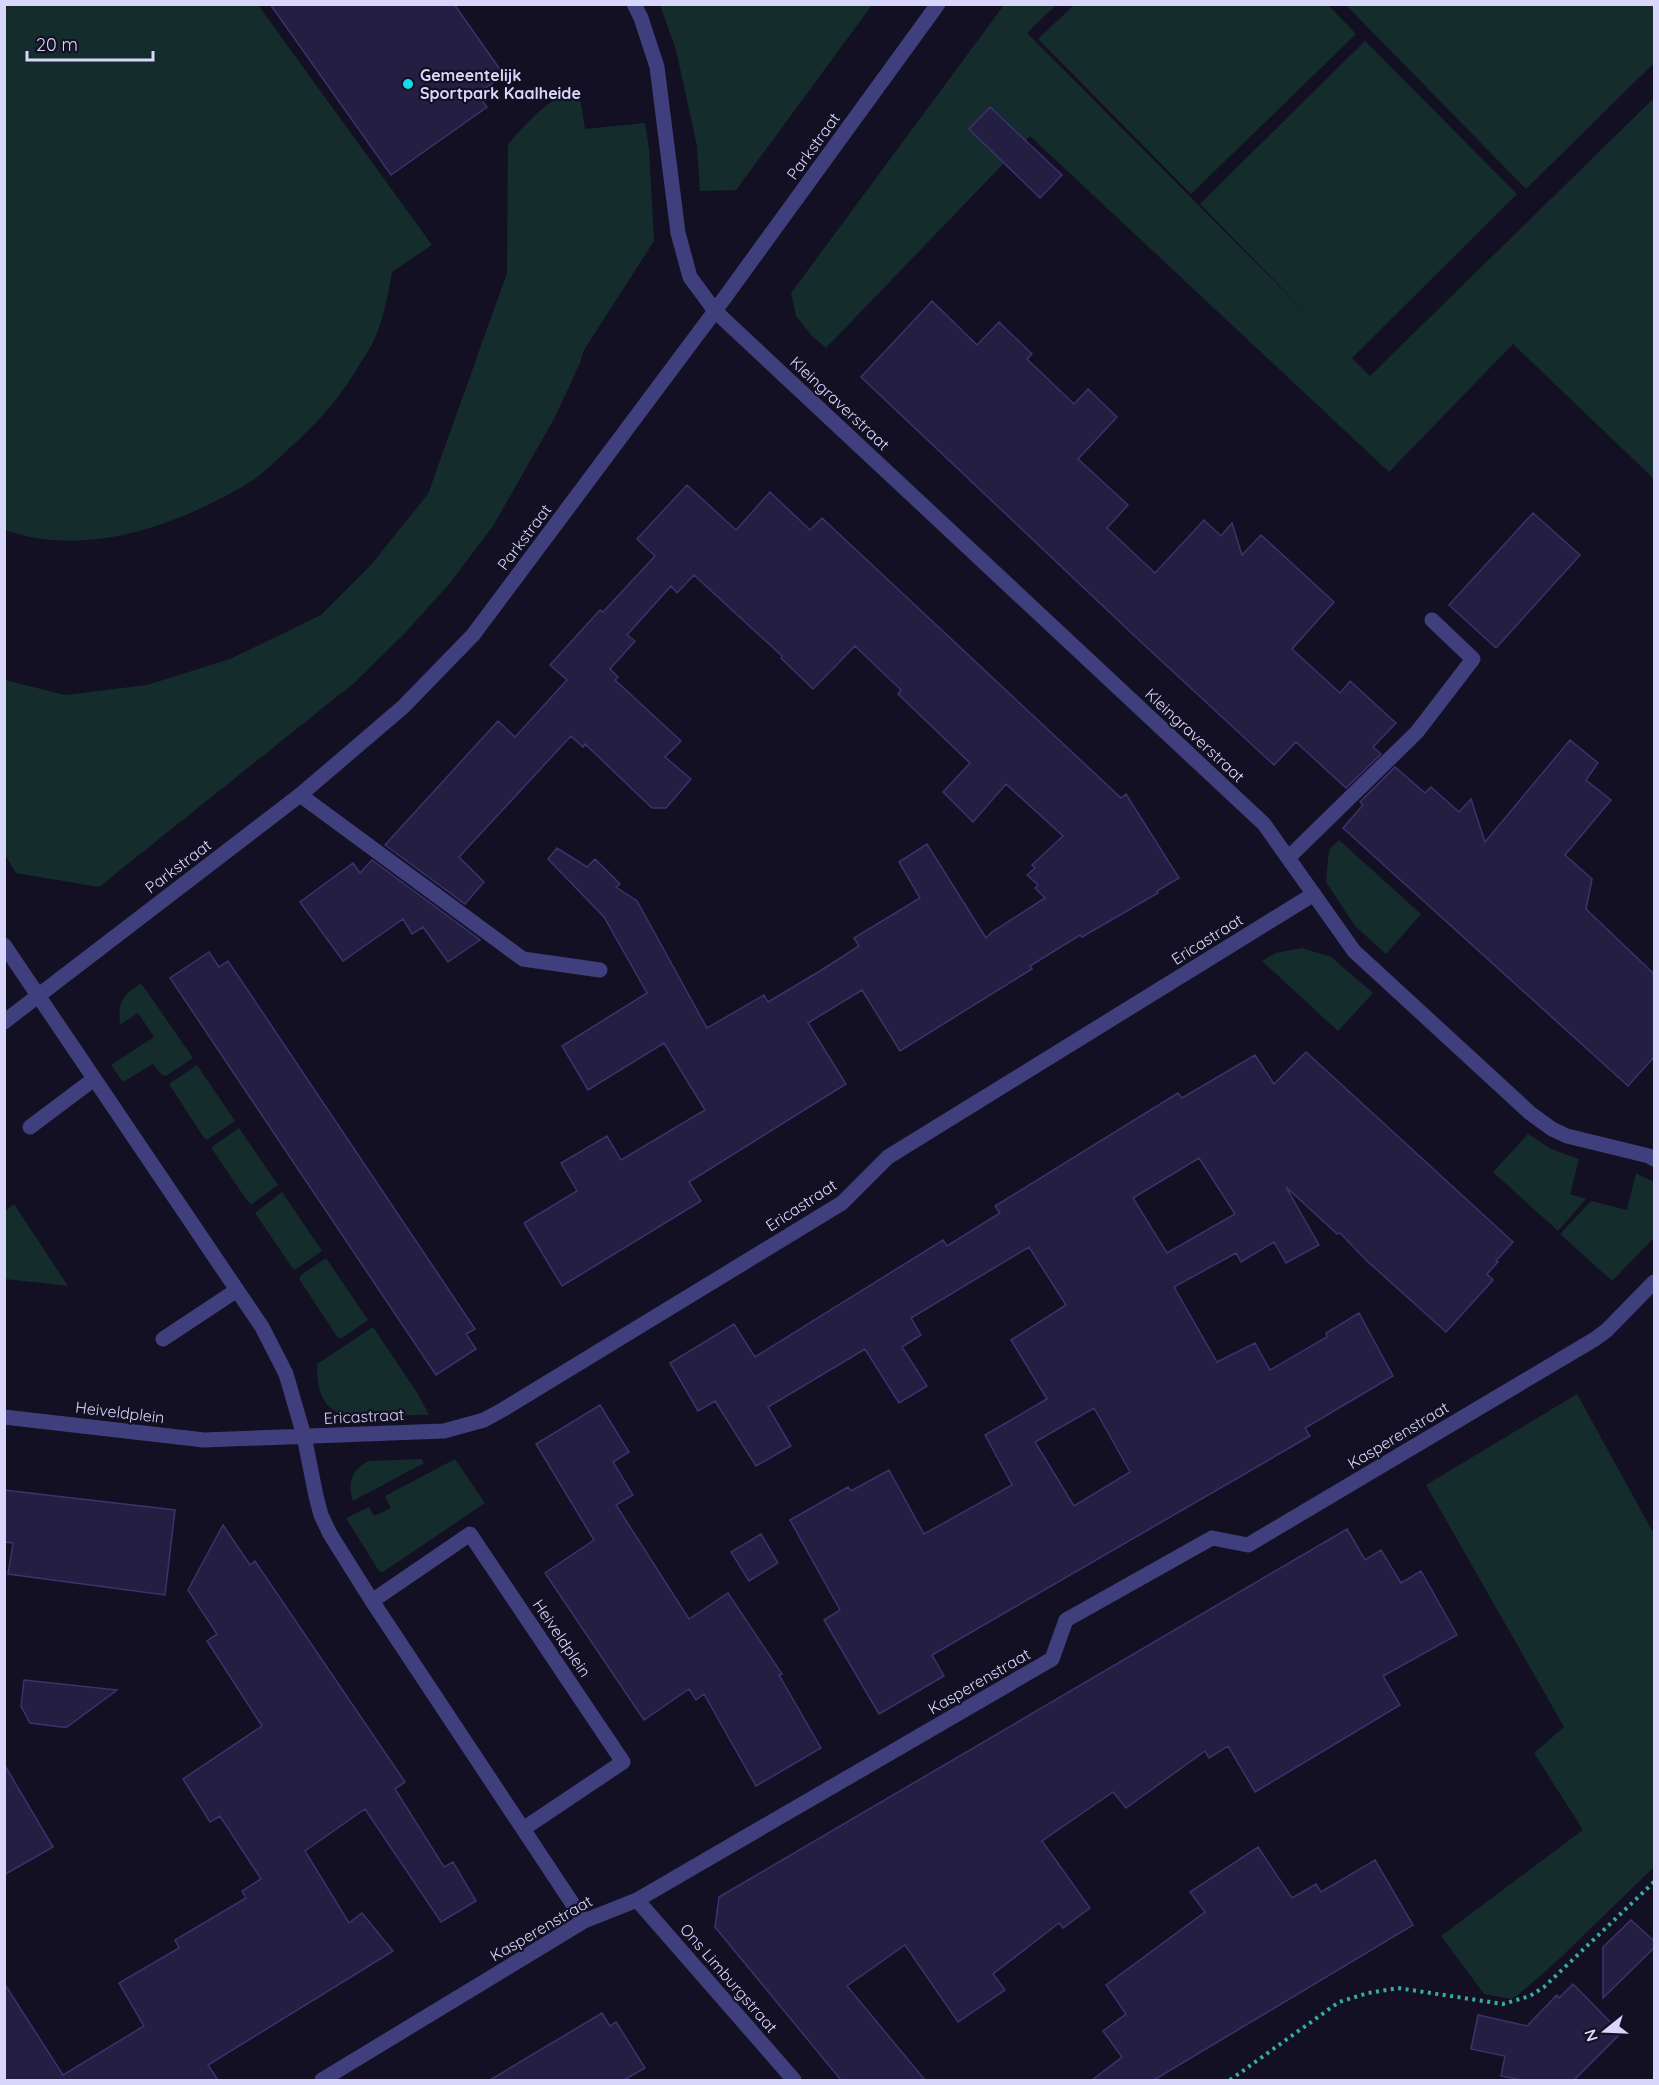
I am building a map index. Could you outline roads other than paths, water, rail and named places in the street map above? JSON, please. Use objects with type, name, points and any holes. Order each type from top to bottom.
[{"type":"street","name":"Kleingraverstraat","points":[[634,4],[657,67],[678,232],[690,277],[715,311],[1263,824],[1354,951],[1530,1113],[1552,1129],[1567,1136],[1654,1159]]},
{"type":"street","name":"Parkstraat","points":[[39,995],[300,795],[403,706],[473,635],[715,311],[938,4]]},
{"type":"street","points":[[1288,858],[1417,732],[1473,659],[1432,620]]},
{"type":"street","points":[[300,795],[523,959],[600,970]]},
{"type":"street","name":"Ericastraat","points":[[304,1436],[444,1431],[484,1420],[842,1203],[888,1157],[1314,894]]},
{"type":"street","points":[[4,945],[262,1327],[286,1374],[304,1436],[321,1515],[330,1534],[584,1921]]},
{"type":"street","points":[[4,1022],[39,995]]},
{"type":"street","points":[[30,1127],[94,1079]]},
{"type":"street","name":"Kasperenstraat","points":[[322,2080],[584,1921],[637,1899],[1052,1659],[1066,1620],[1212,1538],[1248,1545],[1595,1339],[1630,1308],[1654,1282]]},
{"type":"street","points":[[163,1339],[237,1290]]},
{"type":"street","name":"Heiveldplein","points":[[4,1417],[204,1440],[304,1436]]},
{"type":"street","name":"Heiveldplein","points":[[372,1601],[470,1534],[617,1752],[623,1762],[523,1828]]},
{"type":"street","name":"Ons Limburgstraat","points":[[637,1899],[794,2080]]},
{"type":"place","name":"Gemeentelijk Sportpark Kaalheide","points":[[408,84]]}]
